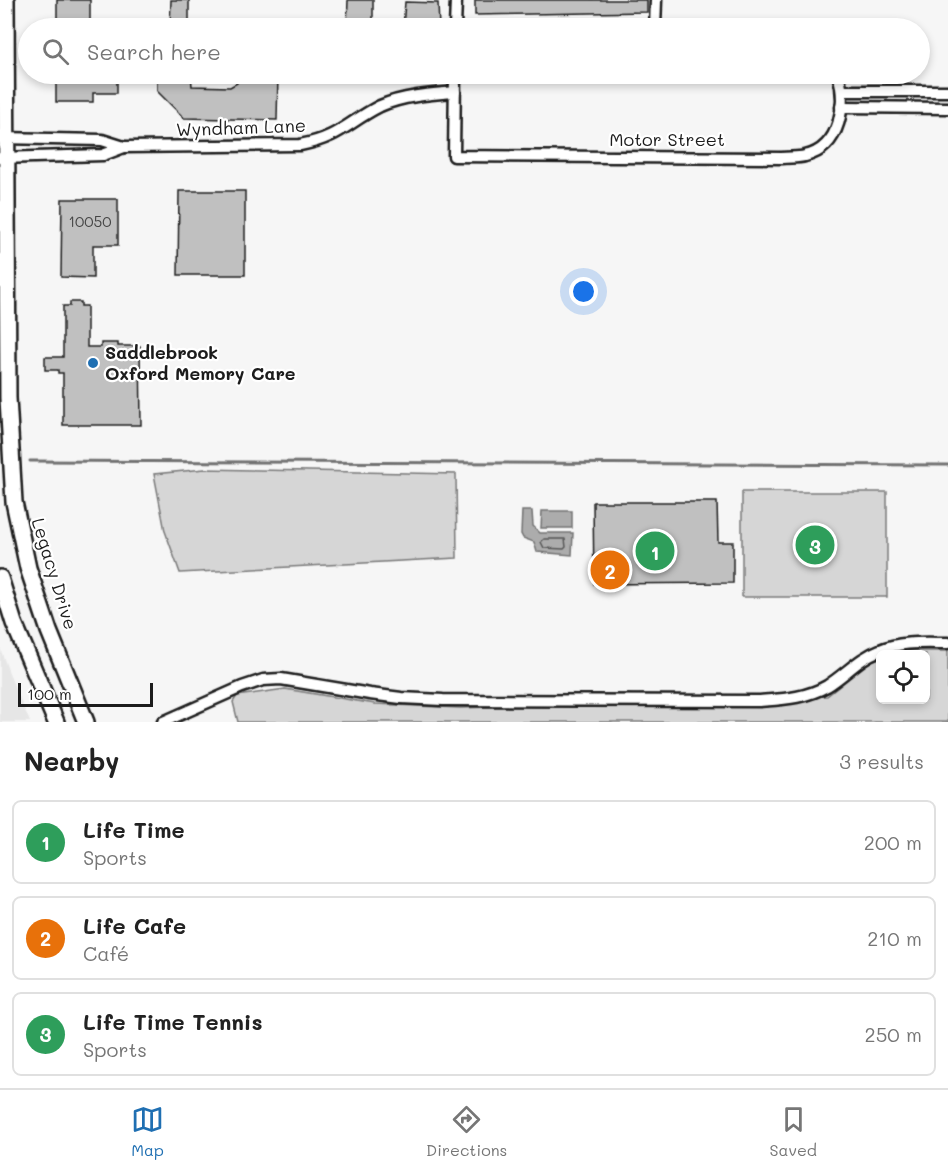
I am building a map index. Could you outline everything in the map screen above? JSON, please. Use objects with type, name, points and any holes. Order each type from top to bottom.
[{"type":"main road","name":"Legacy Drive","points":[[6,0],[3,138],[4,418],[14,502],[25,557],[49,631],[86,722]]},
{"type":"main road","points":[[0,578],[14,623],[56,722]]},
{"type":"street","points":[[455,18],[456,0]]},
{"type":"street","points":[[655,18],[656,0]]},
{"type":"street","points":[[454,84],[454,92]]},
{"type":"street","points":[[840,84],[842,99]]},
{"type":"street","points":[[842,99],[948,91]]},
{"type":"street","name":"Wyndham Lane","points":[[3,138],[102,140],[124,147],[300,145],[320,141],[339,133],[381,106],[429,94],[454,92]]},
{"type":"street","name":"Motor Street","points":[[454,92],[454,156],[806,156],[817,152],[829,143],[839,124],[842,99]]},
{"type":"street","points":[[842,99],[948,108]]},
{"type":"street","name":"Wyndham Lane","points":[[3,157],[103,155],[124,147]]},
{"type":"street","points":[[163,722],[242,687],[263,680],[280,679],[370,694],[433,699],[760,701],[796,698],[814,693],[829,685],[860,659],[881,649],[897,644],[948,642]]},
{"type":"shaded area","points":[[205,469],[456,474],[457,558],[180,573],[165,531],[154,474]]},
{"type":"shaded area","points":[[742,492],[887,492],[887,597],[742,597]]},
{"type":"shaded area","points":[[0,648],[12,681],[30,722],[0,722]]},
{"type":"shaded area","points":[[930,651],[948,651],[948,722],[238,722],[233,702],[237,696],[285,689],[375,704],[460,708],[827,696],[876,659],[876,704],[930,704]]},
{"type":"water","points":[[522,511],[532,511],[533,526],[540,533],[573,533],[572,555],[537,552],[534,542],[523,538],[521,534]]},
{"type":"water","points":[[542,511],[572,511],[572,528],[541,528]]},
{"type":"building","points":[[57,0],[90,0],[90,18],[57,18]]},
{"type":"building","points":[[171,0],[189,0],[189,18],[170,18]]},
{"type":"building","points":[[348,0],[373,0],[373,18],[347,18]]},
{"type":"building","points":[[475,0],[647,0],[647,12],[475,15]]},
{"type":"building","points":[[405,2],[438,3],[439,18],[404,18]]},
{"type":"building","points":[[56,84],[117,84],[117,93],[93,93],[93,102],[56,102]]},
{"type":"building","points":[[157,84],[230,87],[235,84],[278,84],[277,120],[184,118],[157,91]]},
{"type":"building","points":[[179,191],[245,191],[245,275],[178,275]]},
{"type":"building","points":[[62,199],[118,199],[118,245],[93,245],[93,278],[61,277]]},
{"type":"building","name":"Saddlebrook Oxford Memory Care","points":[[70,302],[81,302],[81,306],[87,306],[87,347],[101,347],[101,343],[140,346],[141,425],[63,425],[63,373],[58,373],[58,370],[45,370],[45,357],[63,357],[63,306],[70,306]]},
{"type":"building","points":[[593,502],[717,502],[718,542],[733,542],[733,583],[594,584]]},
{"type":"waterway","points":[[30,461],[948,465]]},
{"type":"place","name":"Saddlebrook Oxford Memory Care","points":[[93,363]]},
{"type":"place","name":"Life Time Tennis","points":[[815,545]]},
{"type":"place","name":"Life Time","points":[[655,551]]},
{"type":"place","name":"Life Cafe","points":[[610,570]]}]
